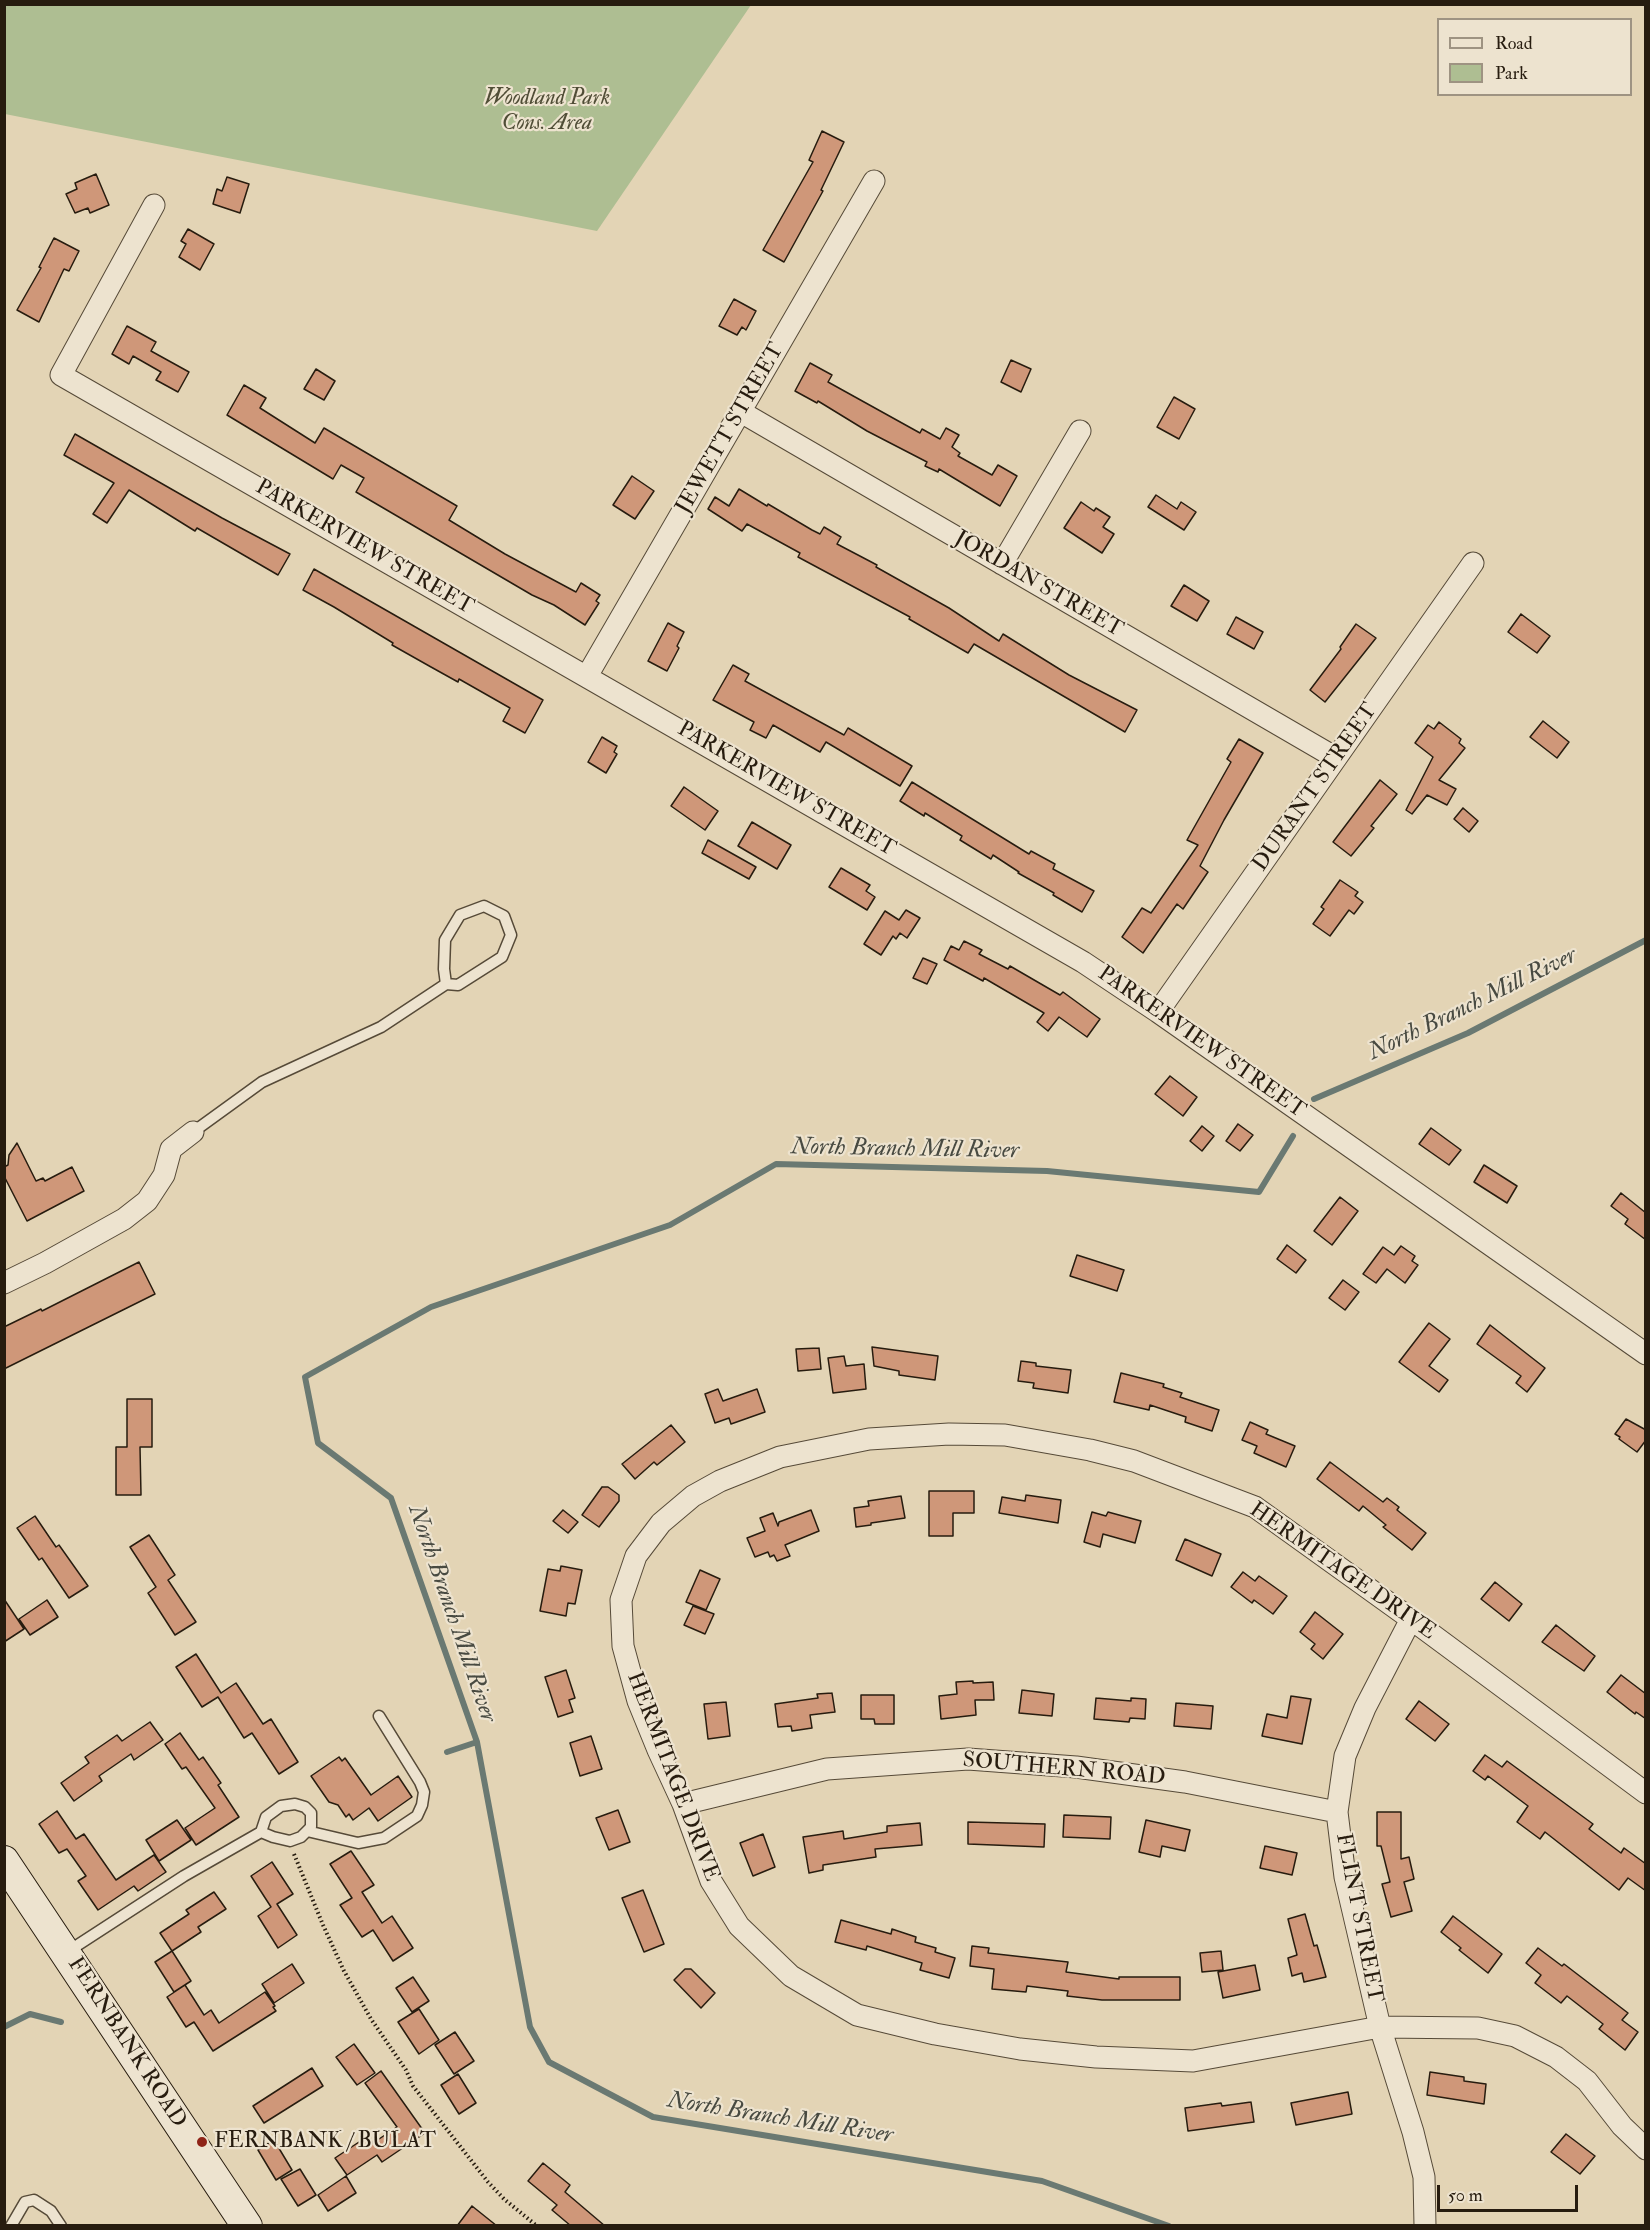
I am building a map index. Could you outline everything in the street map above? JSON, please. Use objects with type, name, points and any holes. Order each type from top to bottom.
[{"type":"main road","name":"FERNBANK ROAD","points":[[4,1861],[247,2226]]},
{"type":"street","name":"JEWETT STREET","points":[[587,676],[874,182]]},
{"type":"street","name":"PARKERVIEW STREET","points":[[154,205],[62,375],[1040,935],[1158,1012],[1646,1354]]},
{"type":"street","name":"JORDAN STREET","points":[[741,412],[1336,758]]},
{"type":"street","points":[[1002,564],[1080,431]]},
{"type":"street","name":"DURANT STREET","points":[[1158,1012],[1473,563]]},
{"type":"street","points":[[4,1283],[124,1219],[147,1201],[164,1175],[171,1149],[193,1132]]},
{"type":"street","name":"HERMITAGE DRIVE","points":[[1646,1792],[1255,1507],[1134,1461],[1090,1450],[1005,1435],[950,1434],[869,1439],[780,1457],[720,1481],[693,1496],[661,1523],[636,1556],[621,1600],[623,1646],[638,1701],[683,1804],[711,1881],[739,1926],[791,1976],[857,2015],[935,2034],[1020,2049],[1193,2061],[1380,2027],[1478,2028],[1515,2036],[1556,2057],[1587,2081],[1622,2126],[1646,2149]]},
{"type":"street","name":"FLINT STREET","points":[[1411,1619],[1365,1708],[1345,1756],[1338,1812],[1345,1877],[1380,2027],[1413,2132],[1424,2177],[1425,2226]]},
{"type":"street","name":"SOUTHERN ROAD","points":[[683,1804],[827,1769],[968,1759],[1076,1767],[1185,1782],[1338,1812]]},
{"type":"lane","points":[[193,1132],[262,1082],[381,1027],[446,984],[458,985],[502,957],[511,935],[504,916],[484,906],[460,915],[445,940],[446,984]]},
{"type":"lane","points":[[306,1831],[358,1843],[384,1838],[417,1816],[424,1792],[379,1716]]},
{"type":"lane","points":[[66,1952],[184,1876],[261,1832],[267,1817],[281,1806],[295,1804],[305,1807],[311,1813],[311,1827],[301,1837],[288,1840],[273,1838],[261,1832]]},
{"type":"lane","points":[[11,2226],[25,2202],[34,2200],[51,2211],[61,2226]]},
{"type":"path","points":[[288,1840],[322,1925],[344,1971],[371,2019],[406,2070],[413,2086],[488,2182],[504,2199],[537,2226]]},
{"type":"green space","name":"Woodland Park Cons. Area","points":[[4,5],[751,5],[597,231],[5,114]]},
{"type":"building","points":[[822,131],[844,142],[821,190],[823,191],[784,262],[763,250],[813,162],[809,160]]},
{"type":"building","points":[[96,174],[109,205],[90,213],[88,208],[75,213],[66,194],[77,189],[75,183]]},
{"type":"building","points":[[227,177],[249,184],[240,213],[213,204],[217,189],[222,191]]},
{"type":"building","points":[[188,229],[214,244],[200,270],[179,257],[186,244],[181,241]]},
{"type":"building","points":[[54,238],[79,251],[69,271],[64,269],[39,322],[17,310],[41,268],[39,267]]},
{"type":"building","points":[[734,299],[756,311],[746,330],[742,327],[737,335],[719,326]]},
{"type":"building","points":[[127,326],[156,342],[151,351],[189,372],[178,392],[156,380],[161,372],[133,356],[129,364],[112,354]]},
{"type":"building","points":[[1011,360],[1031,369],[1021,392],[1001,382]]},
{"type":"building","points":[[810,363],[832,375],[828,382],[920,433],[922,429],[940,439],[946,428],[959,435],[952,447],[960,453],[958,456],[992,475],[998,465],[1017,476],[1000,506],[939,469],[938,472],[925,466],[927,462],[867,431],[818,401],[817,403],[795,391]]},
{"type":"building","points":[[316,369],[335,381],[324,400],[304,389]]},
{"type":"building","points":[[244,385],[266,398],[260,408],[315,443],[324,428],[457,506],[449,520],[505,554],[576,592],[581,583],[600,595],[596,601],[599,603],[585,625],[356,492],[364,478],[341,465],[333,479],[227,415]]},
{"type":"building","points":[[1174,397],[1195,409],[1179,439],[1157,427]]},
{"type":"building","points":[[75,434],[290,554],[278,575],[197,528],[195,531],[129,490],[107,523],[93,514],[114,483],[64,455]]},
{"type":"building","points":[[632,476],[654,491],[635,519],[613,505]]},
{"type":"building","points":[[739,489],[820,534],[824,527],[841,537],[837,544],[949,608],[999,641],[1003,634],[1069,675],[1137,710],[1125,732],[974,644],[968,653],[909,619],[910,617],[798,557],[800,553],[747,524],[742,531],[708,509],[715,497],[729,506]]},
{"type":"building","points":[[1156,495],[1177,509],[1181,502],[1196,512],[1184,530],[1148,507]]},
{"type":"building","points":[[1081,502],[1094,511],[1096,508],[1110,517],[1103,527],[1114,534],[1102,553],[1064,528]]},
{"type":"building","points":[[314,569],[543,700],[525,733],[503,721],[510,708],[392,645],[393,643],[303,590]]},
{"type":"building","points":[[1184,585],[1209,601],[1197,621],[1171,606]]},
{"type":"building","points":[[1521,614],[1550,636],[1537,653],[1508,632]]},
{"type":"building","points":[[1236,617],[1263,632],[1254,649],[1227,634]]},
{"type":"building","points":[[668,623],[684,632],[677,646],[679,648],[667,671],[648,661]]},
{"type":"building","points":[[1356,624],[1376,638],[1325,702],[1310,690],[1341,649],[1340,647]]},
{"type":"building","points":[[733,665],[749,674],[745,681],[844,735],[848,728],[912,766],[900,786],[826,742],[820,752],[773,725],[766,738],[750,730],[754,722],[713,700]]},
{"type":"building","points":[[1543,721],[1569,742],[1557,758],[1530,737]]},
{"type":"building","points":[[1439,722],[1461,739],[1459,743],[1465,748],[1439,780],[1456,789],[1447,805],[1427,795],[1412,814],[1406,810],[1433,757],[1415,743],[1428,725],[1434,729]]},
{"type":"building","points":[[602,737],[617,746],[614,752],[617,754],[606,773],[588,762]]},
{"type":"building","points":[[1239,739],[1263,753],[1200,866],[1208,872],[1183,909],[1177,904],[1143,953],[1122,937],[1142,908],[1151,913],[1198,845],[1187,840],[1231,762],[1227,759]]},
{"type":"building","points":[[1380,780],[1397,794],[1371,826],[1374,828],[1351,856],[1333,842]]},
{"type":"building","points":[[912,782],[1029,854],[1031,851],[1055,864],[1053,869],[1094,891],[1082,912],[993,855],[991,859],[960,840],[962,836],[925,813],[924,816],[900,801]]},
{"type":"building","points":[[684,787],[718,811],[705,830],[671,806]]},
{"type":"building","points":[[1463,808],[1478,821],[1469,832],[1454,819]]},
{"type":"building","points":[[752,822],[791,845],[777,869],[738,846]]},
{"type":"building","points":[[708,840],[756,867],[749,879],[702,853]]},
{"type":"building","points":[[841,868],[870,885],[866,891],[875,897],[867,910],[829,887]]},
{"type":"building","points":[[1340,880],[1358,892],[1355,896],[1363,902],[1354,914],[1349,910],[1330,936],[1313,924],[1324,909],[1321,907]]},
{"type":"building","points":[[906,910],[920,918],[907,938],[900,933],[896,939],[893,936],[881,955],[864,944],[885,911],[899,920]]},
{"type":"building","points":[[964,941],[982,950],[979,954],[1008,969],[1010,966],[1060,995],[1063,992],[1100,1019],[1087,1037],[1059,1017],[1048,1031],[1037,1022],[1044,1013],[984,978],[983,981],[944,960],[951,946],[959,950]]},
{"type":"building","points":[[923,958],[937,964],[927,984],[913,978]]},
{"type":"building","points":[[1170,1076],[1197,1097],[1183,1116],[1155,1094]]},
{"type":"building","points":[[1238,1124],[1253,1135],[1240,1151],[1226,1141]]},
{"type":"building","points":[[1202,1126],[1214,1136],[1202,1151],[1190,1141]]},
{"type":"building","points":[[1431,1128],[1461,1150],[1449,1165],[1419,1144]]},
{"type":"building","points":[[17,1143],[36,1181],[43,1178],[45,1181],[72,1167],[84,1191],[27,1221],[4,1176],[4,1167],[8,1165],[9,1155]]},
{"type":"building","points":[[1484,1165],[1517,1186],[1507,1203],[1474,1182]]},
{"type":"building","points":[[1621,1193],[1646,1213],[1646,1240],[1625,1224],[1628,1219],[1611,1206]]},
{"type":"building","points":[[1340,1197],[1358,1211],[1332,1245],[1314,1231]]},
{"type":"building","points":[[1287,1245],[1306,1260],[1296,1273],[1277,1259]]},
{"type":"building","points":[[1401,1246],[1415,1256],[1412,1261],[1418,1265],[1405,1283],[1387,1269],[1376,1283],[1363,1274],[1383,1247],[1394,1255]]},
{"type":"building","points":[[1077,1255],[1124,1270],[1117,1291],[1070,1276]]},
{"type":"building","points":[[139,1262],[155,1294],[4,1369],[4,1327],[41,1309],[42,1311]]},
{"type":"building","points":[[1343,1280],[1359,1292],[1345,1310],[1329,1298]]},
{"type":"building","points":[[1429,1323],[1450,1339],[1429,1366],[1448,1380],[1439,1392],[1399,1362]]},
{"type":"building","points":[[1490,1325],[1545,1368],[1527,1392],[1516,1383],[1521,1376],[1477,1344]]},
{"type":"building","points":[[872,1347],[938,1356],[935,1380],[899,1375],[899,1371],[874,1366]]},
{"type":"building","points":[[819,1348],[821,1369],[798,1371],[796,1349]]},
{"type":"building","points":[[844,1356],[846,1366],[864,1364],[866,1389],[833,1393],[828,1358]]},
{"type":"building","points":[[1021,1361],[1036,1363],[1036,1366],[1071,1370],[1068,1393],[1033,1388],[1034,1383],[1018,1381]]},
{"type":"building","points":[[1121,1373],[1164,1384],[1163,1387],[1182,1393],[1180,1397],[1219,1410],[1212,1431],[1185,1422],[1186,1417],[1150,1405],[1149,1410],[1114,1402]]},
{"type":"building","points":[[718,1389],[723,1401],[757,1389],[765,1412],[731,1424],[729,1418],[715,1423],[705,1394]]},
{"type":"building","points":[[127,1399],[152,1399],[152,1447],[140,1447],[141,1495],[116,1495],[116,1447],[127,1447]]},
{"type":"building","points":[[1626,1419],[1646,1430],[1646,1440],[1637,1452],[1615,1434]]},
{"type":"building","points":[[1250,1422],[1268,1430],[1266,1434],[1295,1446],[1286,1467],[1254,1453],[1257,1446],[1242,1440]]},
{"type":"building","points":[[671,1425],[685,1442],[657,1465],[654,1462],[635,1479],[622,1464]]},
{"type":"building","points":[[1330,1462],[1383,1502],[1387,1498],[1399,1507],[1397,1510],[1426,1533],[1412,1550],[1383,1527],[1386,1525],[1363,1506],[1359,1511],[1317,1479]]},
{"type":"building","points":[[602,1487],[608,1487],[619,1495],[619,1501],[599,1527],[582,1515]]},
{"type":"building","points":[[929,1491],[974,1491],[974,1513],[953,1513],[953,1536],[929,1536]]},
{"type":"building","points":[[1026,1495],[1061,1500],[1058,1523],[999,1513],[1002,1497],[1025,1501]]},
{"type":"building","points":[[901,1496],[905,1518],[856,1527],[854,1508],[869,1506],[868,1501]]},
{"type":"building","points":[[563,1510],[578,1522],[568,1533],[553,1521]]},
{"type":"building","points":[[811,1510],[819,1531],[785,1545],[790,1556],[777,1561],[774,1555],[770,1557],[768,1552],[755,1557],[747,1538],[765,1531],[760,1518],[773,1513],[778,1526],[779,1522]]},
{"type":"building","points":[[1092,1512],[1106,1516],[1108,1512],[1141,1521],[1135,1543],[1103,1534],[1100,1547],[1084,1542]]},
{"type":"building","points":[[35,1516],[56,1547],[59,1545],[88,1586],[69,1598],[42,1558],[39,1560],[17,1528]]},
{"type":"building","points":[[149,1535],[175,1575],[168,1580],[196,1622],[175,1635],[148,1593],[156,1587],[130,1547]]},
{"type":"building","points":[[1185,1539],[1221,1554],[1212,1576],[1176,1560]]},
{"type":"building","points":[[561,1566],[582,1570],[575,1604],[568,1603],[566,1616],[540,1611],[548,1569],[560,1571]]},
{"type":"building","points":[[700,1570],[720,1579],[706,1610],[686,1602]]},
{"type":"building","points":[[1243,1572],[1255,1581],[1259,1576],[1287,1596],[1273,1614],[1254,1600],[1252,1603],[1231,1587]]},
{"type":"building","points":[[1495,1582],[1522,1604],[1509,1621],[1481,1599]]},
{"type":"building","points":[[4,1599],[24,1629],[4,1642]]},
{"type":"building","points":[[47,1600],[58,1617],[30,1635],[19,1619]]},
{"type":"building","points":[[693,1606],[714,1614],[705,1634],[684,1625]]},
{"type":"building","points":[[1315,1612],[1343,1634],[1323,1659],[1311,1649],[1315,1644],[1300,1632]]},
{"type":"building","points":[[1556,1625],[1595,1656],[1584,1671],[1542,1642]]},
{"type":"building","points":[[196,1654],[221,1693],[236,1683],[263,1724],[271,1719],[298,1762],[279,1774],[252,1733],[244,1738],[218,1697],[202,1707],[176,1667]]},
{"type":"building","points":[[566,1670],[575,1698],[569,1700],[573,1712],[558,1717],[545,1677]]},
{"type":"building","points":[[1621,1675],[1646,1694],[1646,1719],[1636,1712],[1635,1714],[1607,1692]]},
{"type":"building","points":[[973,1681],[973,1683],[993,1682],[994,1700],[975,1700],[976,1715],[941,1719],[939,1696],[957,1694],[956,1682]]},
{"type":"building","points":[[1022,1690],[1054,1694],[1052,1716],[1019,1713]]},
{"type":"building","points":[[832,1693],[835,1712],[810,1715],[812,1728],[792,1731],[791,1726],[778,1727],[775,1704],[818,1698],[817,1694]]},
{"type":"building","points":[[861,1695],[894,1695],[894,1724],[875,1724],[874,1719],[861,1719]]},
{"type":"building","points":[[1291,1696],[1311,1699],[1302,1744],[1262,1736],[1267,1714],[1287,1718]]},
{"type":"building","points":[[1096,1698],[1131,1701],[1131,1698],[1146,1699],[1145,1719],[1130,1718],[1129,1722],[1094,1719]]},
{"type":"building","points":[[1419,1701],[1449,1724],[1435,1741],[1406,1719]]},
{"type":"building","points":[[726,1702],[730,1736],[708,1739],[704,1704]]},
{"type":"building","points":[[1176,1703],[1213,1706],[1211,1729],[1174,1726]]},
{"type":"building","points":[[150,1722],[163,1740],[134,1760],[131,1754],[99,1776],[102,1781],[74,1801],[61,1783],[89,1763],[85,1757],[117,1735],[122,1741]]},
{"type":"building","points":[[180,1733],[199,1760],[203,1757],[221,1783],[218,1785],[239,1817],[196,1845],[185,1828],[215,1808],[186,1767],[182,1769],[165,1744]]},
{"type":"building","points":[[591,1736],[602,1769],[580,1776],[570,1743]]},
{"type":"building","points":[[1485,1755],[1502,1767],[1507,1761],[1593,1824],[1589,1829],[1621,1853],[1624,1848],[1646,1864],[1646,1891],[1628,1878],[1619,1890],[1545,1832],[1540,1839],[1517,1822],[1528,1806],[1488,1776],[1485,1780],[1473,1771]]},
{"type":"building","points":[[339,1757],[342,1761],[345,1758],[371,1795],[398,1776],[412,1797],[378,1821],[369,1808],[353,1820],[349,1814],[346,1817],[338,1805],[329,1802],[311,1776]]},
{"type":"building","points":[[618,1810],[630,1842],[609,1850],[596,1818]]},
{"type":"building","points":[[57,1811],[76,1839],[84,1834],[116,1880],[154,1855],[166,1872],[138,1891],[134,1886],[98,1910],[78,1881],[86,1876],[67,1849],[59,1853],[39,1824]]},
{"type":"building","points":[[1377,1812],[1401,1812],[1401,1859],[1409,1857],[1414,1879],[1404,1882],[1412,1911],[1391,1917],[1382,1884],[1390,1882],[1381,1846],[1377,1846]]},
{"type":"building","points":[[1064,1815],[1111,1817],[1110,1839],[1063,1837]]},
{"type":"building","points":[[177,1820],[191,1840],[159,1861],[146,1840]]},
{"type":"building","points":[[1146,1820],[1190,1830],[1185,1851],[1162,1846],[1160,1857],[1139,1852]]},
{"type":"building","points":[[968,1822],[1045,1824],[1044,1847],[968,1844]]},
{"type":"building","points":[[920,1823],[922,1845],[875,1849],[876,1857],[823,1865],[823,1870],[809,1873],[803,1837],[843,1831],[844,1839],[887,1832],[887,1826]]},
{"type":"building","points":[[763,1834],[775,1867],[753,1876],[740,1843]]},
{"type":"building","points":[[1265,1846],[1297,1853],[1292,1875],[1260,1868]]},
{"type":"building","points":[[351,1851],[374,1885],[362,1892],[382,1923],[392,1916],[413,1948],[393,1961],[373,1930],[362,1937],[340,1905],[352,1898],[330,1864]]},
{"type":"building","points":[[272,1862],[293,1894],[277,1904],[297,1935],[278,1948],[258,1916],[271,1907],[251,1876]]},
{"type":"building","points":[[643,1890],[664,1944],[644,1952],[622,1898]]},
{"type":"building","points":[[214,1892],[226,1909],[198,1927],[201,1932],[172,1951],[160,1933],[189,1914],[186,1910]]},
{"type":"building","points":[[1305,1914],[1326,1977],[1304,1982],[1302,1973],[1292,1976],[1288,1958],[1297,1955],[1288,1919]]},
{"type":"building","points":[[1453,1916],[1502,1954],[1488,1973],[1441,1932]]},
{"type":"building","points":[[841,1920],[891,1934],[892,1929],[916,1937],[915,1942],[936,1948],[935,1952],[955,1958],[949,1978],[920,1970],[922,1963],[867,1946],[866,1950],[835,1942]]},
{"type":"building","points":[[972,1946],[989,1948],[988,1953],[1068,1962],[1066,1972],[1119,1979],[1119,1977],[1180,1977],[1180,2000],[1102,2000],[1067,1996],[1068,1991],[1027,1986],[1026,1992],[992,1989],[994,1969],[970,1966]]},
{"type":"building","points":[[1538,1948],[1562,1966],[1564,1964],[1628,2013],[1622,2020],[1638,2032],[1625,2050],[1599,2029],[1603,2024],[1567,1996],[1561,2003],[1535,1983],[1541,1975],[1526,1963]]},
{"type":"building","points":[[172,1951],[191,1981],[174,1992],[155,1962]]},
{"type":"building","points":[[1221,1951],[1223,1970],[1202,1972],[1200,1953]]},
{"type":"building","points":[[292,1964],[304,1983],[274,2003],[262,1984]]},
{"type":"building","points":[[1255,1965],[1260,1990],[1223,1998],[1218,1972]]},
{"type":"building","points":[[685,1969],[691,1969],[715,1993],[701,2008],[674,1980]]},
{"type":"building","points":[[413,1977],[429,2001],[412,2012],[396,1988]]},
{"type":"building","points":[[185,1985],[204,2015],[211,2010],[219,2023],[265,1992],[276,2011],[213,2051],[194,2022],[186,2027],[167,1997]]},
{"type":"building","points":[[419,2009],[439,2040],[419,2054],[398,2022]]},
{"type":"building","points":[[455,2032],[474,2061],[454,2074],[435,2045]]},
{"type":"building","points":[[354,2044],[375,2073],[357,2085],[336,2057]]},
{"type":"building","points":[[312,2068],[323,2086],[264,2123],[253,2106]]},
{"type":"building","points":[[381,2071],[425,2133],[382,2162],[377,2155],[347,2175],[335,2158],[368,2136],[373,2143],[397,2127],[365,2083]]},
{"type":"building","points":[[1430,2072],[1464,2077],[1464,2081],[1486,2084],[1484,2104],[1427,2095]]},
{"type":"building","points":[[458,2074],[476,2103],[459,2114],[441,2085]]},
{"type":"building","points":[[1348,2092],[1352,2114],[1296,2125],[1291,2103]]},
{"type":"building","points":[[1251,2102],[1254,2122],[1188,2131],[1185,2108]]},
{"type":"building","points":[[1566,2134],[1595,2156],[1580,2174],[1551,2152]]},
{"type":"building","points":[[274,2140],[292,2170],[276,2180],[258,2150]]},
{"type":"building","points":[[543,2163],[570,2185],[565,2192],[605,2226],[571,2226],[552,2210],[557,2205],[528,2181]]},
{"type":"building","points":[[300,2169],[316,2195],[298,2206],[281,2179]]},
{"type":"building","points":[[346,2176],[356,2193],[328,2211],[318,2195]]},
{"type":"building","points":[[472,2206],[497,2226],[457,2226]]},
{"type":"waterway","name":"North Branch Mill River","points":[[1314,1099],[1468,1033],[1646,940]]},
{"type":"waterway","name":"North Branch Mill River","points":[[1169,2226],[1042,2181],[653,2117],[549,2062],[530,2027],[477,1742],[391,1498],[318,1443],[305,1377],[431,1307],[670,1225],[776,1164],[1047,1171],[1259,1192],[1293,1136]]},
{"type":"waterway","points":[[447,1752],[477,1742]]},
{"type":"waterway","points":[[4,2027],[30,2014],[61,2022]]},
{"type":"place","name":"FERNBANK / BULAT","points":[[202,2142]]}]
